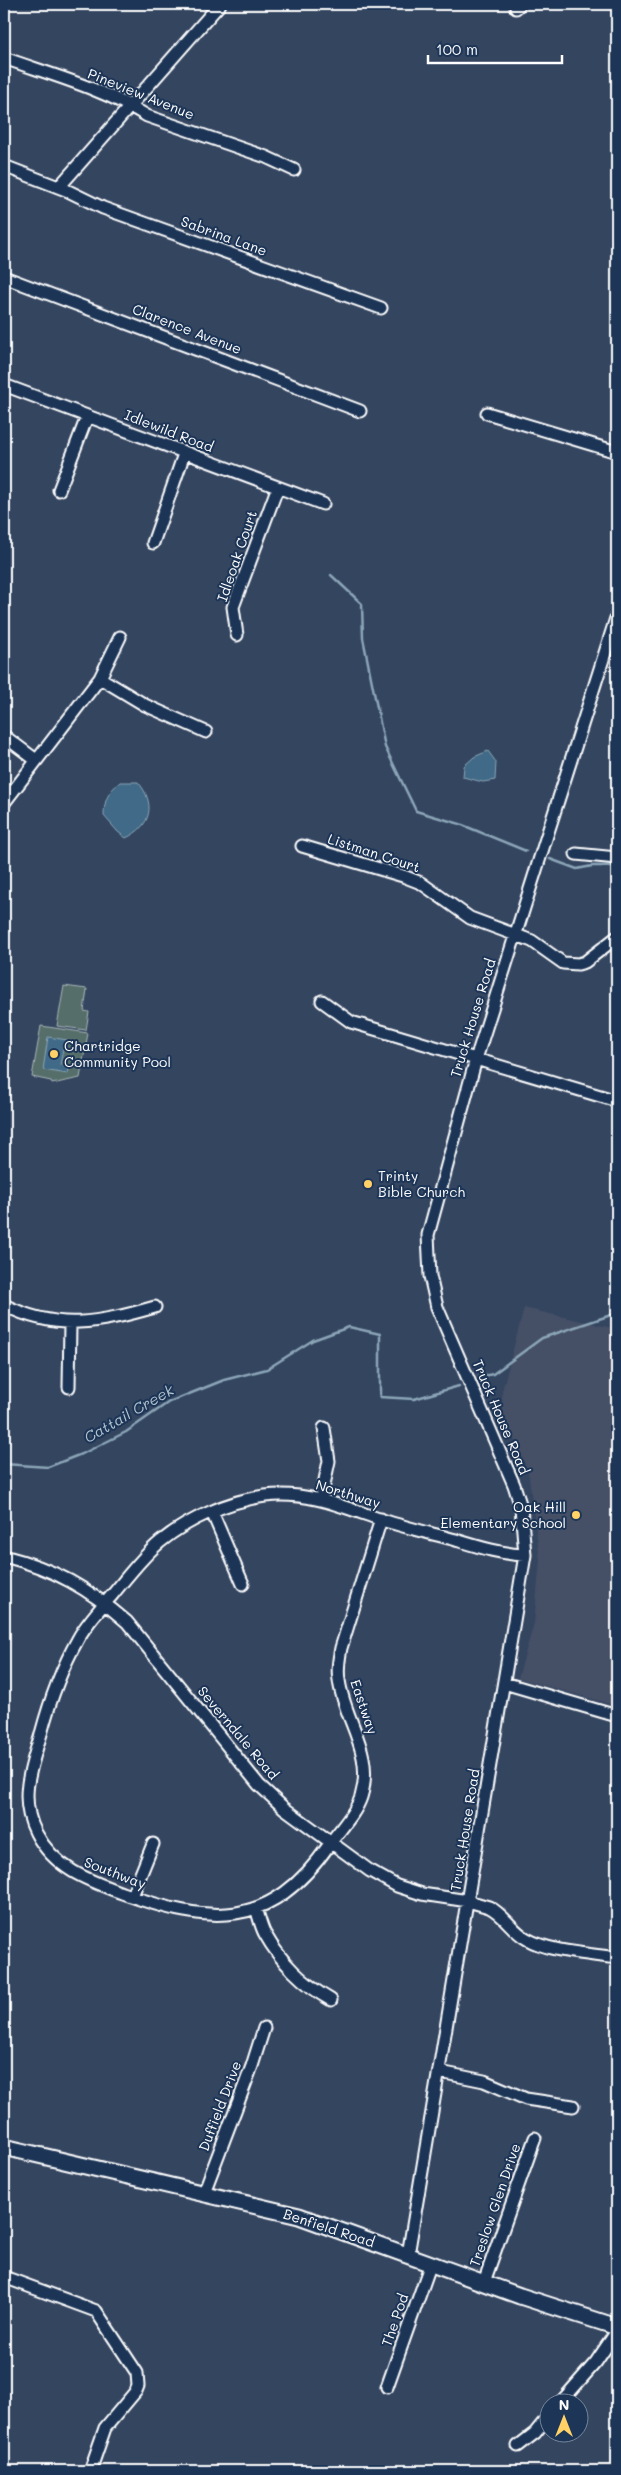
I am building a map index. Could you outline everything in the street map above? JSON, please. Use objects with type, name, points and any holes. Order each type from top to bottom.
[{"type":"main road","name":"Benfield Road","points":[[4,2147],[202,2195],[300,2216],[484,2282],[617,2326]]},
{"type":"street","points":[[59,187],[132,107],[220,4]]},
{"type":"street","name":"Pineview Avenue","points":[[4,58],[73,82],[132,107],[147,116],[266,157],[294,170]]},
{"type":"street","name":"Sabrina Lane","points":[[4,166],[59,187],[103,208],[381,308]]},
{"type":"street","name":"Clarence Avenue","points":[[4,277],[360,411]]},
{"type":"street","name":"Idlewild Road","points":[[4,385],[277,489],[323,504]]},
{"type":"street","points":[[487,413],[617,452]]},
{"type":"street","points":[[59,490],[87,417]]},
{"type":"street","points":[[153,543],[184,454]]},
{"type":"street","name":"Idleoak Court","points":[[237,634],[233,608],[277,489]]},
{"type":"street","name":"Truck House Road","points":[[408,2255],[525,1555],[521,1507],[432,1291],[427,1251],[431,1218],[514,934],[617,615]]},
{"type":"street","points":[[4,803],[100,678],[120,637]]},
{"type":"street","points":[[100,678],[145,705],[206,732]]},
{"type":"street","points":[[4,736],[36,760]]},
{"type":"street","name":"Listman Court","points":[[302,846],[403,876],[421,884],[470,918],[532,941],[557,960],[578,964],[592,958],[617,937]]},
{"type":"street","points":[[576,854],[617,858]]},
{"type":"street","points":[[322,1002],[351,1022],[617,1102]]},
{"type":"street","points":[[4,1305],[33,1318],[70,1324],[109,1319],[155,1307]]},
{"type":"street","points":[[69,1388],[70,1324]]},
{"type":"street","points":[[321,1499],[329,1461],[324,1428]]},
{"type":"street","name":"Northway","points":[[105,1603],[160,1542],[189,1523],[212,1512],[262,1497],[294,1496],[321,1499],[381,1519],[499,1553],[525,1555]]},
{"type":"street","points":[[212,1512],[243,1584]]},
{"type":"street","name":"Eastway","points":[[331,1841],[352,1814],[362,1791],[364,1761],[361,1744],[342,1691],[338,1668],[341,1648],[381,1519]]},
{"type":"street","name":"Severndale Road","points":[[4,1556],[32,1563],[64,1576],[105,1603],[128,1622],[259,1785],[284,1808],[370,1871],[404,1889],[422,1894],[468,1901],[496,1910],[519,1934],[533,1942],[617,1958]]},
{"type":"street","name":"Southway","points":[[105,1603],[80,1635],[51,1698],[29,1771],[27,1802],[37,1835],[54,1859],[84,1879],[132,1896],[181,1912],[225,1915],[256,1908],[282,1895],[295,1885],[318,1860],[331,1841]]},
{"type":"street","points":[[504,1683],[617,1716]]},
{"type":"street","points":[[132,1896],[153,1844]]},
{"type":"street","points":[[256,1908],[264,1934],[276,1950],[301,1980],[331,2000]]},
{"type":"street","name":"Duffield Drive","points":[[202,2195],[252,2066],[264,2028]]},
{"type":"street","points":[[440,2072],[484,2081],[526,2099],[573,2106]]},
{"type":"street","name":"Treslow Glen Drive","points":[[484,2282],[535,2138]]},
{"type":"street","name":"The Pod","points":[[387,2387],[431,2263]]},
{"type":"street","points":[[4,2277],[96,2311],[137,2373],[138,2386],[132,2397],[105,2428],[90,2471]]},
{"type":"street","points":[[570,2392],[596,2362],[617,2331]]},
{"type":"street","points":[[518,2446],[538,2429]]},
{"type":"shaded area","points":[[488,751],[496,762],[495,780],[483,782],[463,777],[464,766],[474,757]]},
{"type":"shaded area","points":[[120,782],[138,782],[144,790],[149,806],[146,821],[135,833],[126,838],[104,816],[108,797],[112,789]]},
{"type":"shaded area","name":"Chartridge Community Pool","points":[[48,1037],[67,1040],[66,1044],[64,1043],[60,1065],[69,1067],[68,1074],[43,1070]]},
{"type":"shaded area","name":"Oak Hill Elementary School","points":[[524,1308],[608,1327],[617,1326],[617,1706],[518,1678],[534,1623],[540,1560],[528,1471],[503,1414],[502,1391]]},
{"type":"green space","points":[[64,986],[87,989],[84,1011],[89,1012],[86,1030],[57,1026]]},
{"type":"green space","points":[[41,1026],[88,1033],[80,1078],[52,1084],[51,1081],[32,1077]]},
{"type":"waterway","points":[[331,575],[362,604],[363,638],[385,747],[416,811],[460,824],[526,851]]},
{"type":"waterway","points":[[550,859],[577,869],[592,866],[617,866]]},
{"type":"waterway","name":"Cattail Creek","points":[[479,1377],[493,1374],[542,1338],[617,1313]]},
{"type":"waterway","name":"Cattail Creek","points":[[4,1464],[48,1467],[84,1453],[126,1432],[169,1402],[224,1380],[267,1369],[313,1340],[349,1327],[380,1334],[380,1397],[414,1399],[459,1386]]},
{"type":"place","name":"Chartridge Community Pool","points":[[54,1054]]},
{"type":"place","name":"Trinty Bible Church","points":[[368,1184]]},
{"type":"place","name":"Oak Hill Elementary School","points":[[576,1515]]}]
